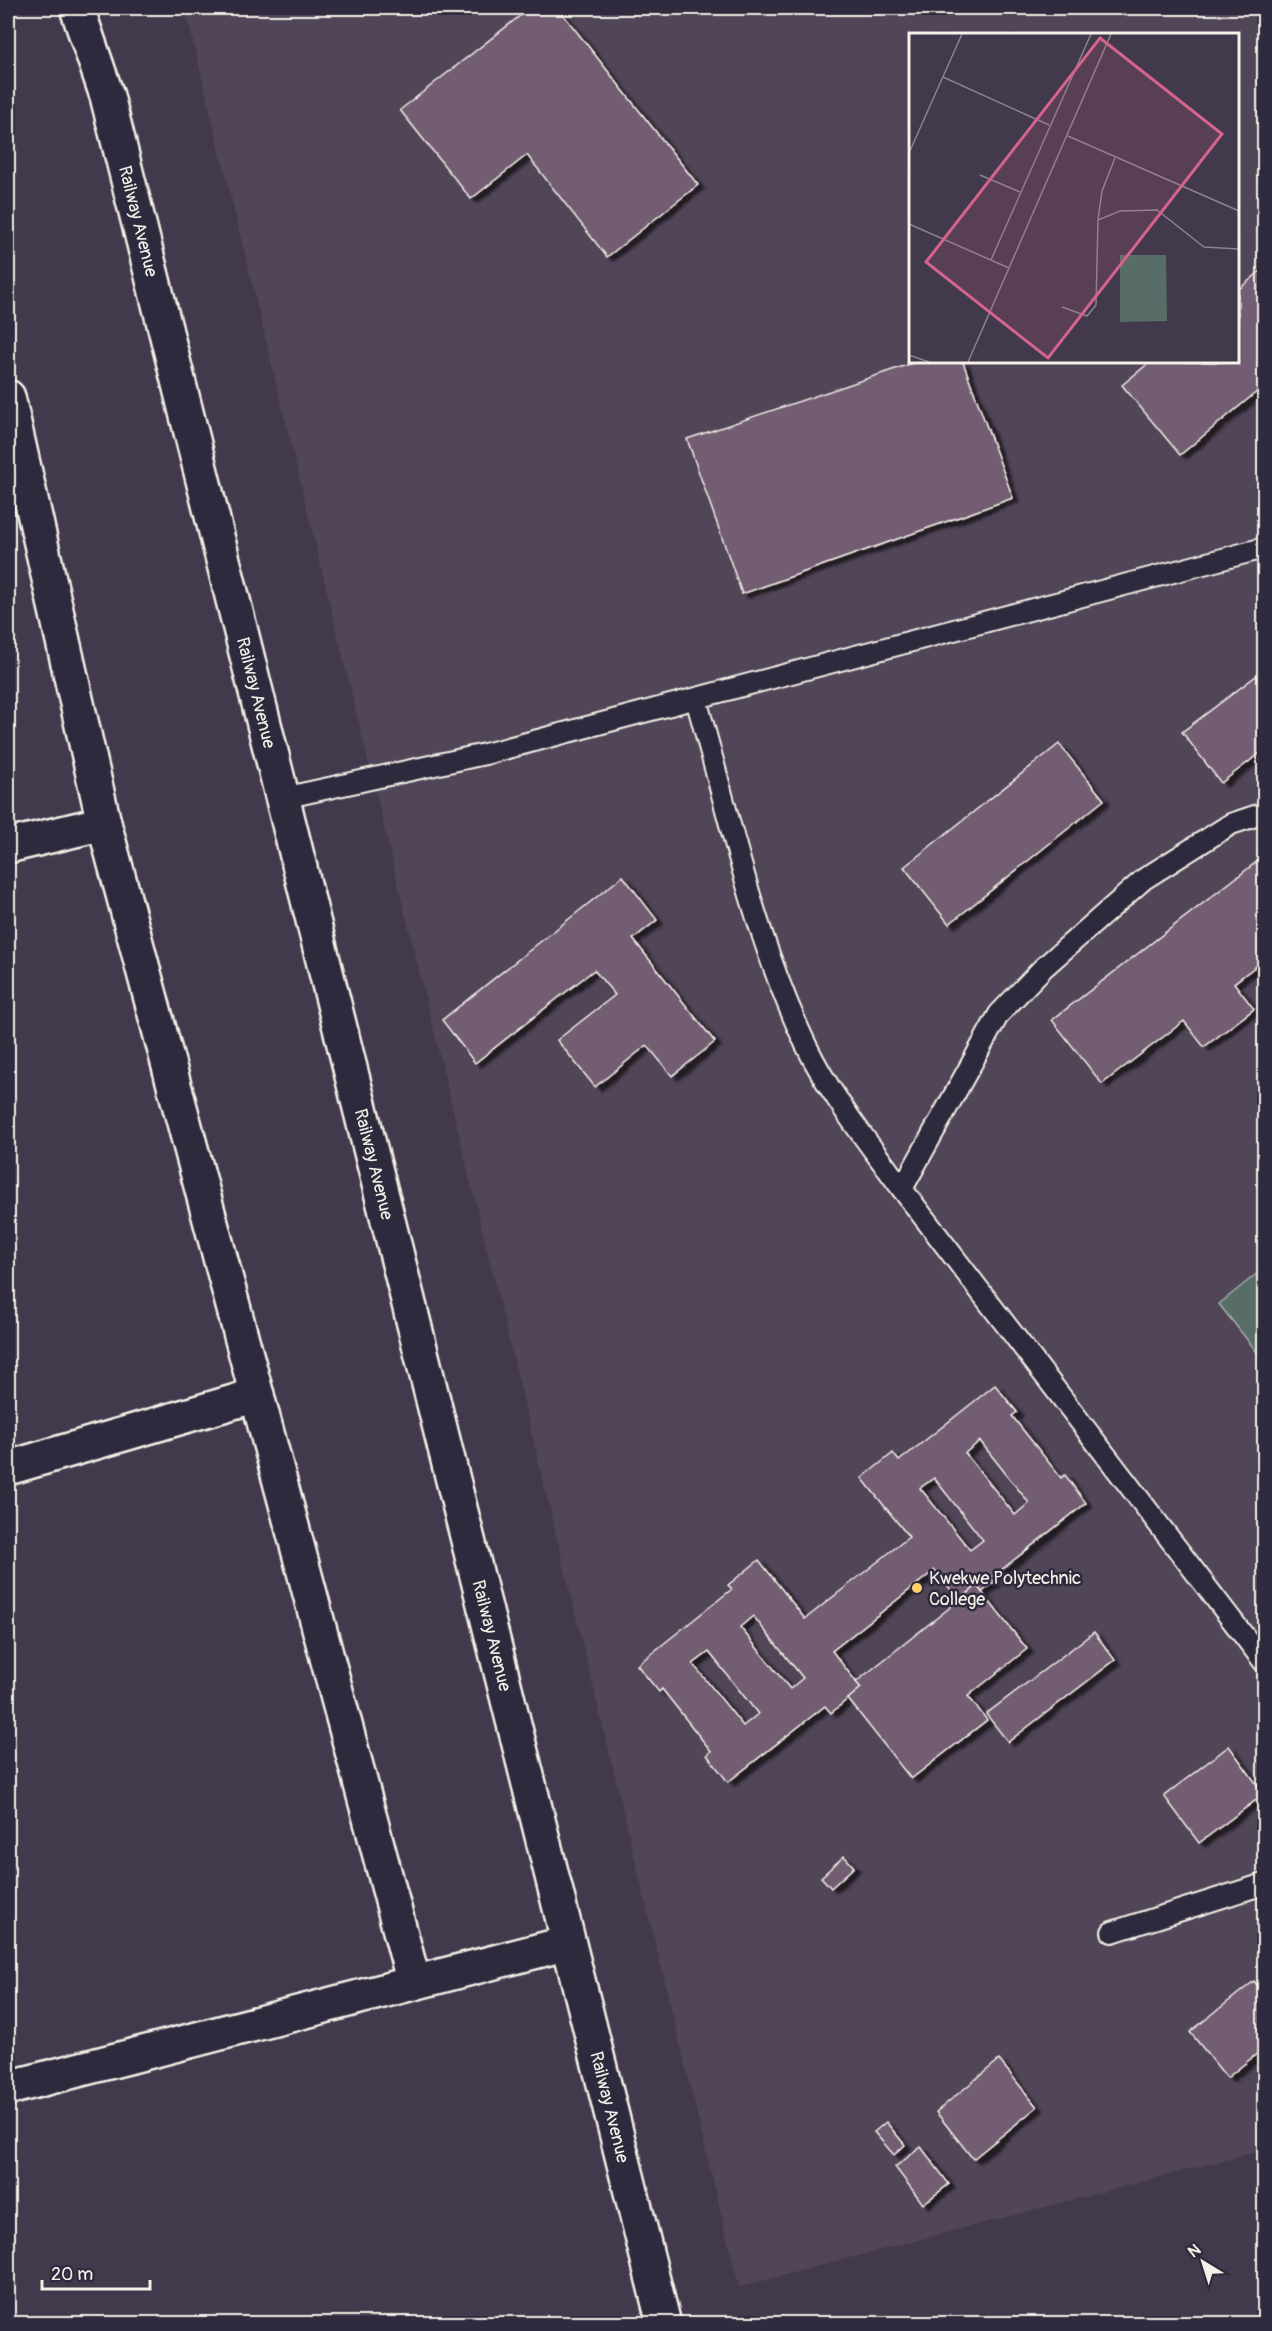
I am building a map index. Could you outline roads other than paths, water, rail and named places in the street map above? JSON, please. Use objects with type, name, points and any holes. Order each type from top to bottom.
[{"type":"street","name":"Railway Avenue","points":[[77,8],[107,96],[664,2324]]},
{"type":"street","points":[[8,397],[104,824],[414,1983]]},
{"type":"street","points":[[8,846],[104,824]]},
{"type":"street","points":[[8,1468],[257,1395]]},
{"type":"street","points":[[8,2088],[568,1943]]},
{"type":"lane","points":[[283,798],[485,754],[1264,548]]},
{"type":"lane","points":[[696,699],[777,978],[807,1046],[829,1087],[902,1189],[1264,1662]]},
{"type":"lane","points":[[902,1189],[999,1014],[1043,968],[1144,879],[1231,824],[1264,813]]},
{"type":"lane","points":[[1112,1932],[1264,1884]]},
{"type":"place","name":"Kwekwe Polytechnic College","points":[[917,1588]]}]
